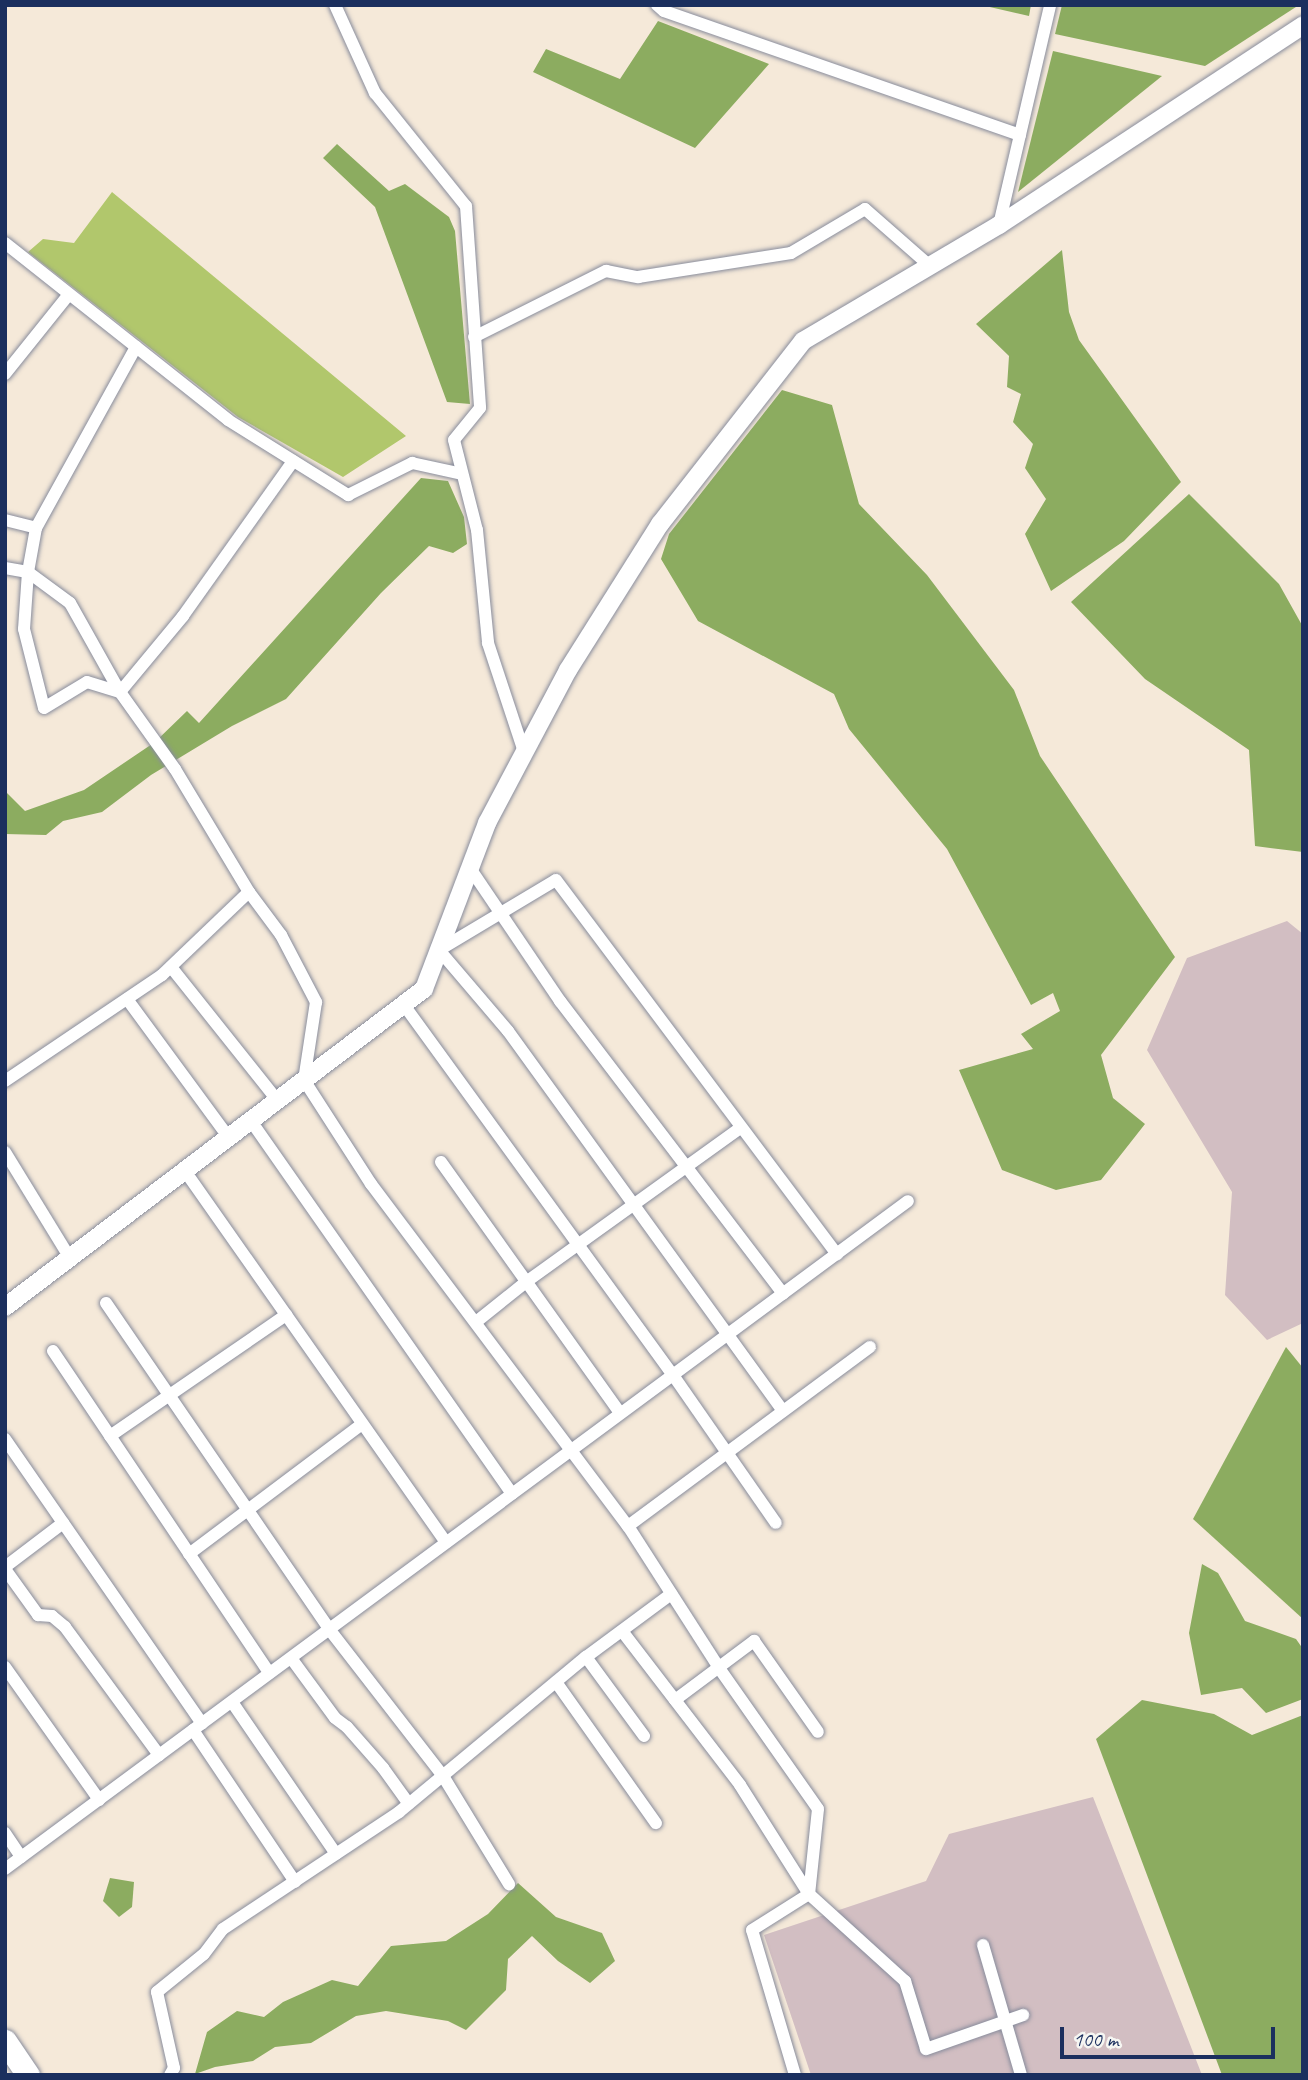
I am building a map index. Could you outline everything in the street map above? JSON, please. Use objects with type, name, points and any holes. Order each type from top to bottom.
[{"type":"highway","points":[[5,2041],[28,2075]]},
{"type":"street","points":[[335,5],[375,93],[466,206],[480,408],[454,440],[477,530],[488,643],[524,752]]},
{"type":"street","points":[[657,5],[677,15],[1020,135]]},
{"type":"street","points":[[999,225],[1050,5]]},
{"type":"street","points":[[5,1307],[424,989],[487,823],[568,670],[660,524],[803,341],[999,225],[1303,25]]},
{"type":"street","points":[[474,337],[606,271],[638,278],[792,253],[865,209],[930,266]]},
{"type":"street","points":[[5,243],[228,421],[348,495],[412,463],[462,474]]},
{"type":"street","points":[[5,374],[69,294]]},
{"type":"street","points":[[120,692],[87,682],[44,708],[24,629],[28,572],[36,528],[136,347]]},
{"type":"street","points":[[120,692],[183,617],[293,461]]},
{"type":"street","points":[[5,520],[36,528]]},
{"type":"street","points":[[5,568],[28,572],[70,603],[120,692],[175,769],[249,892],[281,935],[316,1002],[304,1080],[371,1184],[628,1526],[719,1668],[818,1809],[810,1894]]},
{"type":"street","points":[[470,868],[559,1000],[783,1294]]},
{"type":"street","points":[[439,950],[556,880],[837,1254]]},
{"type":"street","points":[[5,1081],[171,967],[249,892]]},
{"type":"street","points":[[439,950],[509,1031],[783,1411]]},
{"type":"street","points":[[171,967],[278,1101]]},
{"type":"street","points":[[127,999],[229,1138]]},
{"type":"street","points":[[404,1005],[673,1375],[776,1523]]},
{"type":"street","points":[[251,1121],[512,1494]]},
{"type":"street","points":[[477,1322],[526,1282],[740,1128]]},
{"type":"street","points":[[5,1152],[70,1258]]},
{"type":"street","points":[[441,1163],[620,1413]]},
{"type":"street","points":[[185,1171],[446,1543]]},
{"type":"street","points":[[5,1869],[908,1201]]},
{"type":"street","points":[[106,1303],[330,1629],[443,1776],[509,1884]]},
{"type":"street","points":[[110,1436],[286,1315]]},
{"type":"street","points":[[628,1526],[870,1347]]},
{"type":"street","points":[[53,1351],[270,1673]]},
{"type":"street","points":[[189,1554],[362,1424]]},
{"type":"street","points":[[5,1439],[197,1727],[295,1882]]},
{"type":"street","points":[[63,1524],[5,1568],[38,1615],[52,1616],[65,1627],[159,1755]]},
{"type":"street","points":[[170,2075],[174,2068],[157,1992],[204,1954],[223,1929],[409,1804],[586,1657],[671,1594]]},
{"type":"street","points":[[622,1631],[740,1785],[810,1894],[905,1982],[926,2049],[1023,2015]]},
{"type":"street","points":[[675,1700],[754,1642],[818,1732]]},
{"type":"street","points":[[586,1657],[644,1736]]},
{"type":"street","points":[[291,1658],[335,1718],[347,1727],[383,1768],[409,1804]]},
{"type":"street","points":[[5,1667],[99,1800]]},
{"type":"street","points":[[556,1682],[656,1823]]},
{"type":"street","points":[[232,1702],[336,1854]]},
{"type":"street","points":[[5,1833],[21,1857]]},
{"type":"street","points":[[795,2075],[752,1930],[810,1894]]},
{"type":"street","points":[[983,1945],[1021,2075]]},
{"type":"shaded area","points":[[1287,921],[1303,934],[1303,1323],[1267,1340],[1225,1295],[1232,1192],[1147,1050],[1187,958]]},
{"type":"shaded area","points":[[1093,1797],[1202,2075],[811,2075],[764,1935],[926,1881],[949,1834]]},
{"type":"green space","points":[[981,5],[1031,5],[1029,16]]},
{"type":"green space","points":[[1062,5],[1299,5],[1205,66],[1055,34]]},
{"type":"green space","points":[[658,21],[769,64],[695,148],[533,72],[546,49],[620,79]]},
{"type":"green space","points":[[1053,51],[1162,76],[1018,192]]},
{"type":"green space","points":[[337,144],[389,191],[405,184],[449,217],[455,231],[470,404],[447,402],[375,207],[323,158]]},
{"type":"green space","points":[[112,192],[406,436],[343,477],[238,417],[28,252],[43,239],[74,243]]},
{"type":"green space","points":[[1062,250],[1069,312],[1079,340],[1181,482],[1124,541],[1051,591],[1025,534],[1046,499],[1025,468],[1033,444],[1013,422],[1021,394],[1007,387],[1009,356],[976,324]]},
{"type":"green space","points":[[782,390],[832,405],[859,504],[927,575],[1014,690],[1040,756],[1175,957],[1101,1055],[1113,1098],[1145,1124],[1101,1180],[1056,1190],[1002,1170],[959,1070],[1033,1049],[1021,1034],[1060,1011],[1053,993],[1031,1005],[947,849],[849,729],[834,694],[698,621],[661,559],[669,534]]},
{"type":"green space","points":[[421,478],[448,481],[464,517],[467,544],[453,553],[429,546],[381,593],[286,699],[232,726],[151,775],[102,812],[63,821],[46,835],[5,834],[5,791],[25,811],[84,790],[155,742],[187,711],[199,723]]},
{"type":"green space","points":[[1189,494],[1279,584],[1303,627],[1303,852],[1255,846],[1249,750],[1145,679],[1071,602]]},
{"type":"green space","points":[[1286,1347],[1303,1368],[1303,1619],[1193,1519]]},
{"type":"green space","points":[[1202,1564],[1218,1573],[1245,1621],[1296,1639],[1303,1649],[1303,1699],[1266,1713],[1242,1688],[1201,1695],[1189,1633]]},
{"type":"green space","points":[[1142,1700],[1214,1714],[1252,1735],[1303,1715],[1303,2075],[1222,2075],[1096,1739]]},
{"type":"green space","points":[[110,1878],[134,1882],[132,1907],[119,1917],[103,1901]]},
{"type":"green space","points":[[518,1883],[556,1917],[602,1933],[615,1961],[590,1983],[558,1961],[532,1936],[508,1959],[506,1990],[466,2030],[448,2021],[386,2011],[356,2016],[311,2043],[275,2047],[253,2061],[215,2067],[195,2074],[207,2032],[237,2011],[264,2017],[283,2002],[332,1980],[358,1986],[391,1946],[446,1941],[488,1914]]}]
